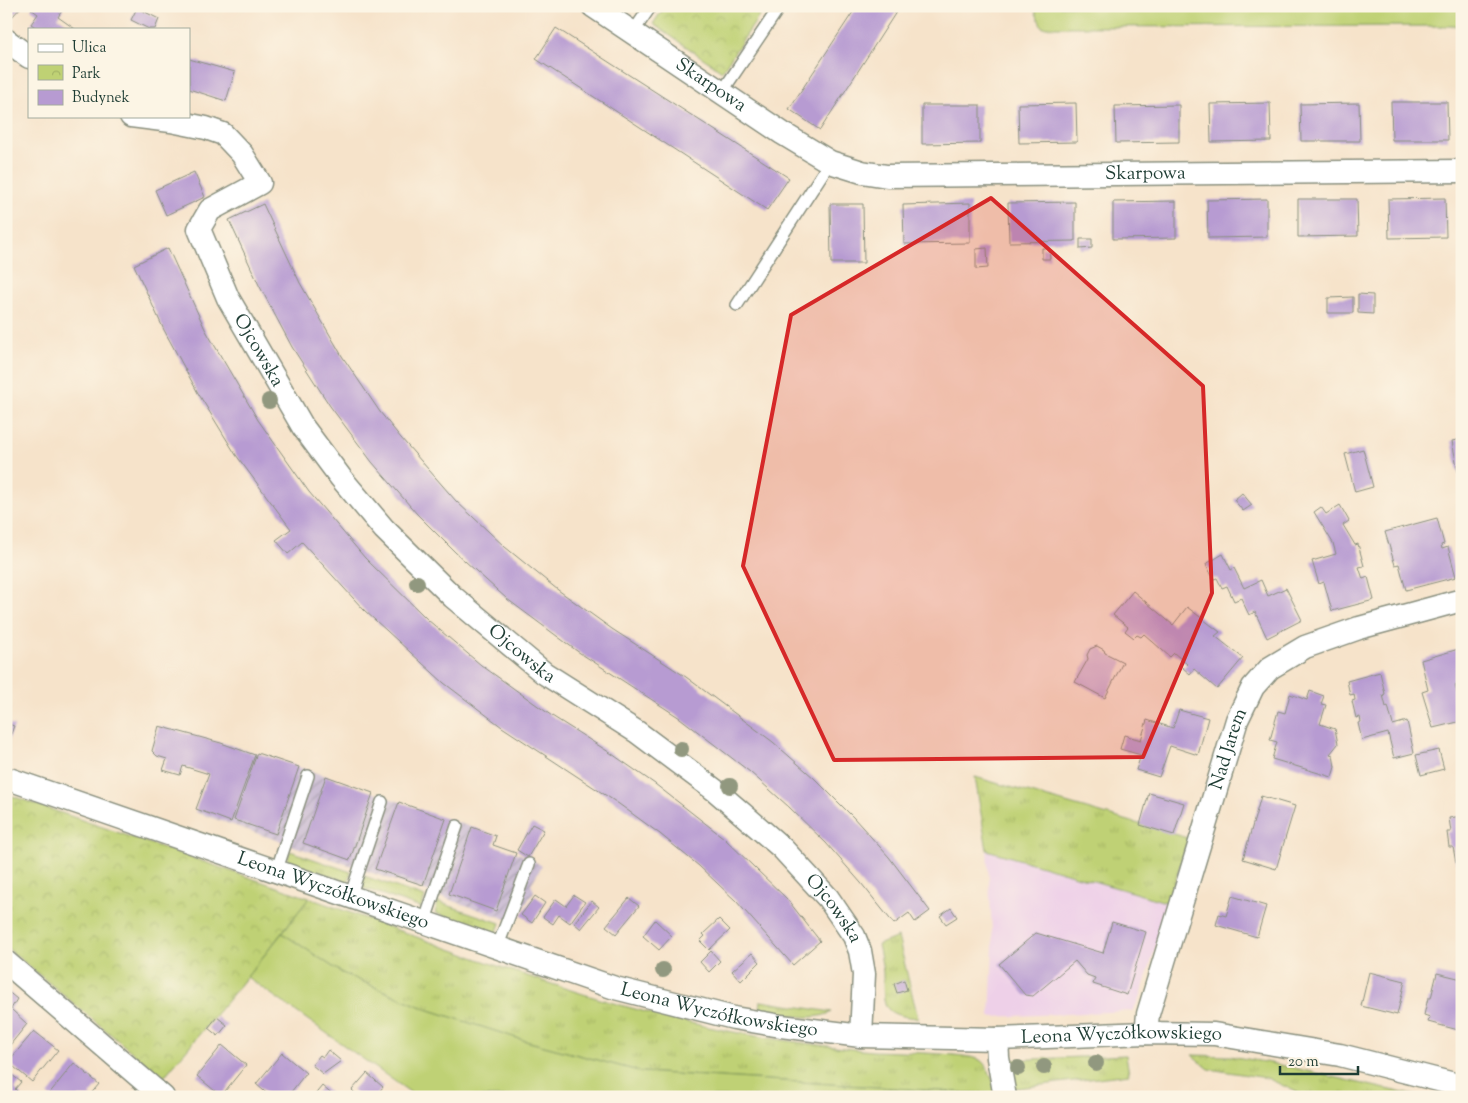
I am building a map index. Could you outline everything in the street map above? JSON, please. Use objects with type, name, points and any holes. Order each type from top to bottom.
[{"type":"street","name":"Skarpowa","points":[[593,6],[782,133],[830,162],[862,172],[887,176],[1462,171]]},
{"type":"street","points":[[6,40],[28,56]]},
{"type":"street","name":"Ojcowska","points":[[147,118],[206,128],[222,134],[242,154],[260,183],[210,210],[199,229],[228,298],[303,427],[342,478],[384,529],[452,597],[544,673],[637,732],[716,791],[782,848],[828,898],[854,936],[860,951],[864,974],[861,1036]]},
{"type":"street","name":"Nad Jarem","points":[[1146,1033],[1148,1014],[1238,720],[1253,687],[1270,668],[1304,647],[1359,628],[1462,600]]},
{"type":"street","name":"Leona Wyczółkowskiego","points":[[6,778],[615,988],[692,1008],[781,1026],[861,1036],[997,1039],[1146,1033],[1214,1034],[1340,1055],[1462,1086]]},
{"type":"street","points":[[6,962],[164,1097]]},
{"type":"street","points":[[997,1039],[998,1058],[1005,1097]]},
{"type":"lane","points":[[633,32],[651,6]]},
{"type":"lane","points":[[722,92],[780,6]]},
{"type":"lane","points":[[737,305],[830,162]]},
{"type":"lane","points":[[276,872],[308,776]]},
{"type":"lane","points":[[350,897],[382,802]]},
{"type":"lane","points":[[424,923],[457,826]]},
{"type":"lane","points":[[497,948],[529,864]]},
{"type":"highlighted area","points":[[991,198],[1203,386],[1212,593],[1143,757],[834,760],[743,566],[791,315]]},
{"type":"shaded area","points":[[221,742],[326,776],[496,836],[493,845],[528,857],[542,866],[531,884],[534,891],[515,922],[195,812]]},
{"type":"shaded area","points":[[987,850],[1169,903],[1140,998],[1132,1011],[990,1017],[993,946]]},
{"type":"green space","points":[[665,6],[766,6],[722,71],[653,24]]},
{"type":"green space","points":[[1033,6],[1462,6],[1462,26],[1042,27]]},
{"type":"green space","points":[[975,777],[1188,838],[1169,903],[987,850]]},
{"type":"green space","points":[[6,794],[309,898],[247,977],[163,1078],[6,947]]},
{"type":"green space","points":[[290,851],[351,872],[348,882],[287,861]]},
{"type":"green space","points":[[364,876],[425,897],[421,908],[361,887]]},
{"type":"green space","points":[[309,898],[491,964],[615,1003],[677,1020],[740,1033],[804,1043],[872,1051],[946,1054],[973,1058],[980,1060],[986,1067],[997,1093],[987,1094],[642,1072],[529,1042],[426,1009],[342,973],[282,933]]},
{"type":"green space","points":[[438,902],[500,923],[496,934],[435,913]]},
{"type":"green space","points":[[282,933],[342,973],[426,1009],[529,1042],[642,1072],[987,1094],[987,1097],[417,1097],[247,977]]},
{"type":"green space","points":[[898,937],[918,1018],[905,1017],[890,1011],[884,1000],[883,972],[878,945]]},
{"type":"green space","points":[[761,1001],[832,1012],[815,1017],[796,1016],[760,1009]]},
{"type":"green space","points":[[1126,1055],[1129,1074],[1018,1088],[1012,1087],[1009,1063],[1012,1060]]},
{"type":"green space","points":[[1192,1055],[1230,1056],[1276,1064],[1421,1097],[1307,1097],[1267,1078],[1209,1069]]},
{"type":"building","points":[[6,6],[22,6],[12,17],[6,12]]},
{"type":"building","points":[[33,6],[59,6],[63,9],[58,17],[74,28],[37,28],[31,24],[38,14],[31,9]]},
{"type":"building","points":[[857,6],[900,6],[820,130],[789,109]]},
{"type":"building","points":[[137,8],[159,19],[155,28],[147,28],[131,20]]},
{"type":"building","points":[[556,28],[789,178],[767,210],[536,59]]},
{"type":"building","points":[[190,59],[235,72],[226,101],[190,89]]},
{"type":"building","points":[[1391,102],[1447,102],[1448,140],[1392,140]]},
{"type":"building","points":[[1076,103],[1077,142],[1019,143],[1018,104]]},
{"type":"building","points":[[1270,103],[1271,141],[1211,142],[1210,104]]},
{"type":"building","points":[[1359,103],[1360,141],[1301,141],[1300,104]]},
{"type":"building","points":[[922,105],[980,105],[980,143],[922,144]]},
{"type":"building","points":[[1179,105],[1179,142],[1116,143],[1115,106]]},
{"type":"building","points":[[194,172],[205,197],[166,215],[155,190]]},
{"type":"building","points":[[1445,198],[1446,237],[1389,238],[1388,199]]},
{"type":"building","points":[[1267,199],[1267,237],[1208,238],[1207,200]]},
{"type":"building","points":[[1298,199],[1357,199],[1358,236],[1298,237]]},
{"type":"building","points":[[1176,201],[1176,238],[1113,239],[1113,202]]},
{"type":"building","points":[[1075,202],[1075,241],[1009,242],[1008,203]]},
{"type":"building","points":[[970,203],[970,243],[904,244],[903,205]]},
{"type":"building","points":[[263,204],[300,283],[342,356],[380,412],[456,501],[505,547],[558,590],[612,629],[686,677],[773,742],[814,778],[853,817],[889,857],[930,911],[915,922],[909,913],[894,924],[826,843],[750,772],[680,718],[577,651],[507,599],[455,552],[417,514],[372,462],[330,406],[292,347],[259,285],[229,220]]},
{"type":"building","points":[[830,204],[863,204],[864,263],[831,263]]},
{"type":"building","points":[[1080,239],[1092,239],[1092,248],[1080,249]]},
{"type":"building","points":[[168,248],[205,329],[258,420],[309,492],[365,558],[428,620],[481,665],[552,716],[655,784],[724,838],[787,899],[820,941],[793,965],[736,901],[699,866],[660,834],[619,804],[502,727],[444,683],[364,610],[302,542],[288,554],[276,540],[291,529],[236,455],[198,393],[164,330],[134,265]]},
{"type":"building","points":[[987,248],[988,268],[976,269],[976,249]]},
{"type":"building","points":[[1042,248],[1049,248],[1050,259],[1042,259]]},
{"type":"building","points":[[1358,294],[1373,295],[1373,314],[1358,313]]},
{"type":"building","points":[[1353,297],[1353,313],[1328,313],[1328,298]]},
{"type":"building","points":[[1462,439],[1462,471],[1458,472],[1452,441]]},
{"type":"building","points":[[1363,449],[1373,487],[1355,492],[1345,454]]},
{"type":"building","points":[[1242,493],[1252,505],[1243,511],[1234,500]]},
{"type":"building","points":[[1340,505],[1349,521],[1343,525],[1355,545],[1358,544],[1364,566],[1359,567],[1363,579],[1368,577],[1374,600],[1332,611],[1324,582],[1319,584],[1312,561],[1336,554],[1333,543],[1314,512],[1321,507],[1326,514]]},
{"type":"building","points":[[1437,518],[1444,544],[1441,545],[1442,549],[1448,547],[1456,577],[1406,590],[1399,564],[1395,565],[1385,532]]},
{"type":"building","points":[[1223,554],[1231,570],[1234,568],[1244,588],[1261,580],[1268,596],[1286,588],[1302,620],[1267,638],[1255,612],[1249,615],[1241,598],[1234,601],[1227,586],[1222,588],[1217,578],[1214,579],[1211,574],[1206,564]]},
{"type":"building","points":[[1133,591],[1173,625],[1187,607],[1220,632],[1215,636],[1243,658],[1217,689],[1194,669],[1190,674],[1183,668],[1187,664],[1174,653],[1170,657],[1144,634],[1141,637],[1137,635],[1134,638],[1125,631],[1128,627],[1113,615]]},
{"type":"building","points":[[1097,646],[1104,650],[1105,653],[1123,662],[1105,698],[1075,682],[1088,659],[1087,655],[1090,649]]},
{"type":"building","points":[[1462,648],[1462,683],[1455,685],[1462,710],[1462,721],[1433,728],[1422,692],[1428,690],[1421,660]]},
{"type":"building","points":[[1380,672],[1385,694],[1383,695],[1393,725],[1407,721],[1414,753],[1394,758],[1388,733],[1362,740],[1358,723],[1361,722],[1360,717],[1356,718],[1352,701],[1355,700],[1354,694],[1350,695],[1347,681]]},
{"type":"building","points":[[1310,691],[1324,696],[1321,704],[1326,705],[1320,724],[1335,729],[1338,744],[1330,754],[1333,755],[1335,767],[1332,777],[1272,759],[1277,742],[1270,740],[1278,711],[1285,713],[1290,694],[1307,700]]},
{"type":"building","points":[[1179,710],[1208,718],[1198,755],[1170,746],[1159,777],[1136,770],[1141,755],[1120,749],[1124,735],[1141,740],[1147,720],[1173,728]]},
{"type":"building","points":[[6,723],[14,726],[6,747]]},
{"type":"building","points":[[159,726],[221,743],[255,755],[231,822],[196,809],[209,774],[183,766],[180,775],[163,770],[167,759],[157,756],[152,751]]},
{"type":"building","points":[[1439,750],[1444,769],[1421,775],[1416,755]]},
{"type":"building","points":[[257,753],[299,767],[276,834],[234,820]]},
{"type":"building","points":[[326,776],[373,793],[350,860],[303,843]]},
{"type":"building","points":[[1149,793],[1184,803],[1174,835],[1140,825]]},
{"type":"building","points":[[1261,796],[1295,806],[1276,869],[1243,859]]},
{"type":"building","points":[[399,802],[446,819],[423,885],[375,869]]},
{"type":"building","points":[[1462,816],[1462,863],[1456,863],[1453,847],[1449,847],[1447,832],[1451,832],[1449,818]]},
{"type":"building","points":[[532,824],[544,830],[528,857],[517,850]]},
{"type":"building","points":[[472,827],[496,836],[493,845],[516,853],[496,911],[449,894]]},
{"type":"building","points":[[574,895],[585,902],[570,923],[559,915],[553,924],[543,917],[556,899],[566,906]]},
{"type":"building","points":[[535,896],[545,903],[532,923],[521,915]]},
{"type":"building","points":[[1232,896],[1266,906],[1257,937],[1216,925],[1219,914],[1226,916]]},
{"type":"building","points":[[629,898],[639,906],[616,934],[606,926]]},
{"type":"building","points":[[592,901],[599,907],[581,929],[574,923]]},
{"type":"building","points":[[951,908],[957,917],[946,924],[940,916]]},
{"type":"building","points":[[719,919],[730,930],[709,950],[700,941],[705,936],[703,934]]},
{"type":"building","points":[[655,920],[672,936],[659,950],[643,936]]},
{"type":"building","points":[[1112,922],[1146,932],[1127,995],[1093,984],[1095,978],[1087,975],[1075,961],[1033,996],[1025,995],[999,964],[1036,933],[1103,953]]},
{"type":"building","points":[[711,951],[720,961],[709,972],[700,962]]},
{"type":"building","points":[[752,953],[760,962],[741,981],[732,971]]},
{"type":"building","points":[[1369,972],[1405,981],[1397,1015],[1361,1006]]},
{"type":"building","points":[[1437,973],[1462,979],[1462,1031],[1428,1022],[1430,1017],[1424,1015],[1428,998],[1431,998]]},
{"type":"building","points":[[904,980],[907,990],[897,993],[894,984]]},
{"type":"building","points":[[6,990],[17,999],[11,1009],[27,1024],[6,1050]]},
{"type":"building","points":[[217,1017],[227,1025],[218,1036],[208,1028]]},
{"type":"building","points":[[34,1031],[58,1050],[32,1082],[8,1062]]},
{"type":"building","points":[[222,1045],[246,1065],[221,1096],[197,1076]]},
{"type":"building","points":[[328,1050],[341,1061],[323,1074],[312,1065],[320,1055],[323,1057]]},
{"type":"building","points":[[282,1053],[306,1073],[287,1097],[271,1097],[256,1084]]},
{"type":"building","points":[[74,1063],[99,1084],[90,1095],[92,1097],[50,1097],[48,1095]]},
{"type":"building","points":[[7,1071],[21,1082],[15,1089],[21,1095],[20,1097],[9,1097],[6,1095],[12,1087],[6,1083]]},
{"type":"building","points":[[367,1073],[383,1087],[375,1097],[359,1097],[352,1090]]},
{"type":"building","points":[[322,1086],[335,1097],[313,1097]]}]
